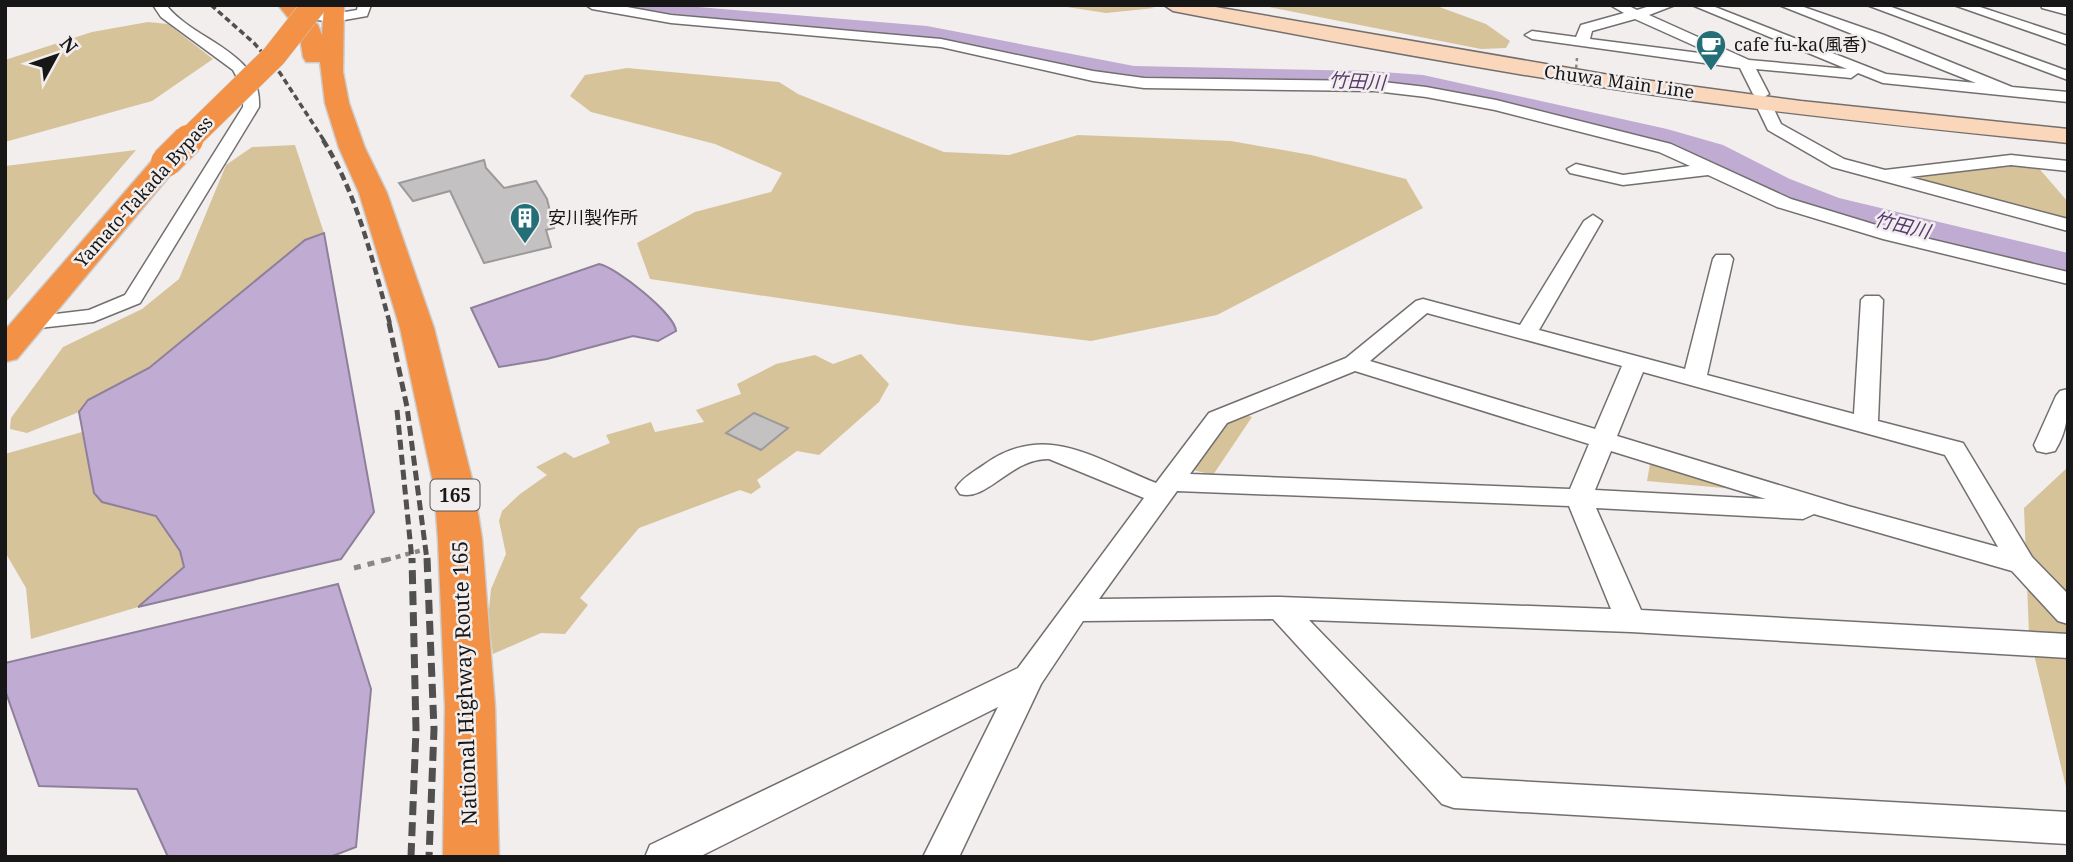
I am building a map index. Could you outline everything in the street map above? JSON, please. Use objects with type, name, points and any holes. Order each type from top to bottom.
[{"type":"highway","name":"National Highway Route 165","points":[[288,5],[310,30],[317,83],[332,117],[352,148]]},
{"type":"highway","name":"Yamato-Takada Bypass","points":[[5,352],[166,162],[323,8]]},
{"type":"highway","name":"National Highway Route 165","points":[[323,8],[332,84],[352,148],[373,193],[417,328],[454,487],[460,539],[470,707],[471,857]]},
{"type":"main road","name":"Chuwa Main Line","points":[[1173,5],[1402,49],[2068,136]]},
{"type":"main road","name":"Chuwa Main Line","points":[[1212,5],[1414,43],[1762,98],[2068,126]]},
{"type":"street","points":[[30,323],[93,316],[133,299],[251,107],[252,91],[239,67],[166,14],[159,5]]},
{"type":"street","points":[[323,8],[362,13],[365,5]]},
{"type":"street","points":[[592,5],[671,19],[942,43],[1116,80],[1173,85],[1397,88],[1540,110],[1665,148],[1784,203],[1890,235],[2068,278]]},
{"type":"street","points":[[1616,5],[1746,64],[1774,127],[1838,163],[1878,176],[2068,225]]},
{"type":"street","points":[[1582,42],[1586,28],[1669,5]]},
{"type":"street","points":[[1698,5],[1883,78]]},
{"type":"street","points":[[1785,5],[1879,38],[2009,91]]},
{"type":"street","points":[[1873,5],[2068,76]]},
{"type":"street","points":[[1960,5],[2068,41]]},
{"type":"street","points":[[2047,5],[2068,11]]},
{"type":"street","points":[[1532,35],[1746,64],[2068,97]]},
{"type":"street","points":[[1116,80],[1128,68]]},
{"type":"street","points":[[1878,176],[2011,160],[2068,166]]},
{"type":"street","points":[[1576,169],[1623,180],[1711,169]]},
{"type":"street","points":[[1526,333],[1593,221]]},
{"type":"street","points":[[1694,379],[1723,258]]},
{"type":"street","points":[[1866,425],[1872,300]]},
{"type":"street","points":[[941,857],[1029,677],[1075,610],[1218,418],[1354,363],[1423,305],[1954,449],[2022,564],[2068,613]]},
{"type":"street","points":[[1354,363],[1841,513],[2022,564]]},
{"type":"street","points":[[1631,621],[1579,498],[1635,363]]},
{"type":"street","points":[[2046,445],[2068,396]]},
{"type":"street","points":[[969,488],[1015,456],[1035,449],[1052,451],[1166,489],[1579,498],[1841,513]]},
{"type":"street","points":[[1075,610],[1280,608],[1631,621],[2068,646]]},
{"type":"street","points":[[1280,608],[1454,793],[2068,828]]},
{"type":"street","points":[[663,857],[1029,677]]},
{"type":"path","points":[[1575,82],[1577,58]]},
{"type":"path","points":[[354,568],[460,539]]},
{"type":"shaded area","points":[[1054,5],[1140,5],[1155,8],[1106,13]]},
{"type":"shaded area","points":[[1259,5],[1434,5],[1486,24],[1510,41],[1506,48],[1481,49]]},
{"type":"shaded area","points":[[148,22],[168,24],[213,59],[152,101],[5,142],[5,60],[92,32]]},
{"type":"shaded area","points":[[627,68],[779,82],[798,94],[944,152],[1009,155],[1078,135],[1231,141],[1311,155],[1406,179],[1423,208],[1217,315],[1091,341],[960,325],[650,279],[637,243],[695,212],[771,192],[782,173],[715,144],[591,112],[570,96],[585,75]]},
{"type":"shaded area","points":[[295,145],[324,233],[305,240],[149,368],[88,400],[79,412],[27,433],[10,429],[11,418],[63,347],[142,309],[179,279],[226,165],[252,147]]},
{"type":"shaded area","points":[[136,150],[5,303],[5,166]]},
{"type":"shaded area","points":[[2012,162],[2037,166],[2068,202],[2068,219],[1924,182],[1917,174]]},
{"type":"shaded area","points":[[324,233],[374,512],[341,559],[138,607],[184,567],[180,551],[156,516],[102,502],[94,493],[79,412],[88,400],[149,368],[305,240]]},
{"type":"shaded area","points":[[599,264],[618,273],[644,292],[666,314],[676,331],[658,341],[633,336],[547,359],[499,367],[471,308]]},
{"type":"shaded area","points":[[861,354],[889,384],[879,402],[819,455],[797,451],[757,480],[761,487],[751,494],[740,490],[639,528],[580,598],[588,605],[565,634],[541,633],[493,654],[488,619],[491,589],[506,554],[499,521],[502,511],[547,475],[536,467],[565,452],[574,458],[610,443],[606,435],[651,422],[655,432],[704,422],[696,410],[741,394],[737,384],[776,364],[815,355],[833,364]]},
{"type":"shaded area","points":[[1243,414],[1252,417],[1213,475],[1189,469],[1218,418]]},
{"type":"shaded area","points":[[82,432],[94,493],[102,502],[156,516],[180,551],[184,567],[138,607],[31,639],[26,588],[5,552],[5,454]]},
{"type":"shaded area","points":[[1651,458],[1767,492],[1647,481]]},
{"type":"shaded area","points":[[2068,467],[2068,795],[2029,634],[2024,508]]},
{"type":"shaded area","points":[[338,584],[371,689],[356,847],[330,857],[168,857],[137,789],[39,786],[5,690],[5,663]]},
{"type":"building","points":[[484,160],[486,168],[504,188],[536,181],[547,199],[554,228],[546,230],[551,247],[484,263],[450,191],[413,201],[399,183]]},
{"type":"building","points":[[754,413],[788,428],[761,450],[726,433]]},
{"type":"waterway","name":"竹田川","points":[[626,5],[667,13],[927,35],[1134,75],[1369,80],[1423,84],[1655,136],[1710,153],[1777,187],[1826,206],[2068,266]]},
{"type":"railway","points":[[211,5],[254,43],[280,73],[325,142]]},
{"type":"railway","points":[[323,140],[355,206],[390,324]]},
{"type":"railway","points":[[389,323],[407,407],[427,560]]},
{"type":"railway","points":[[397,410],[412,560]]},
{"type":"railway","points":[[411,857],[416,730],[412,558]]},
{"type":"railway","points":[[427,558],[434,729],[429,857]]},
{"type":"place","name":"cafe fu-ka(風香)","points":[[1711,72]]},
{"type":"place","name":"安川製作所","points":[[525,245]]}]
